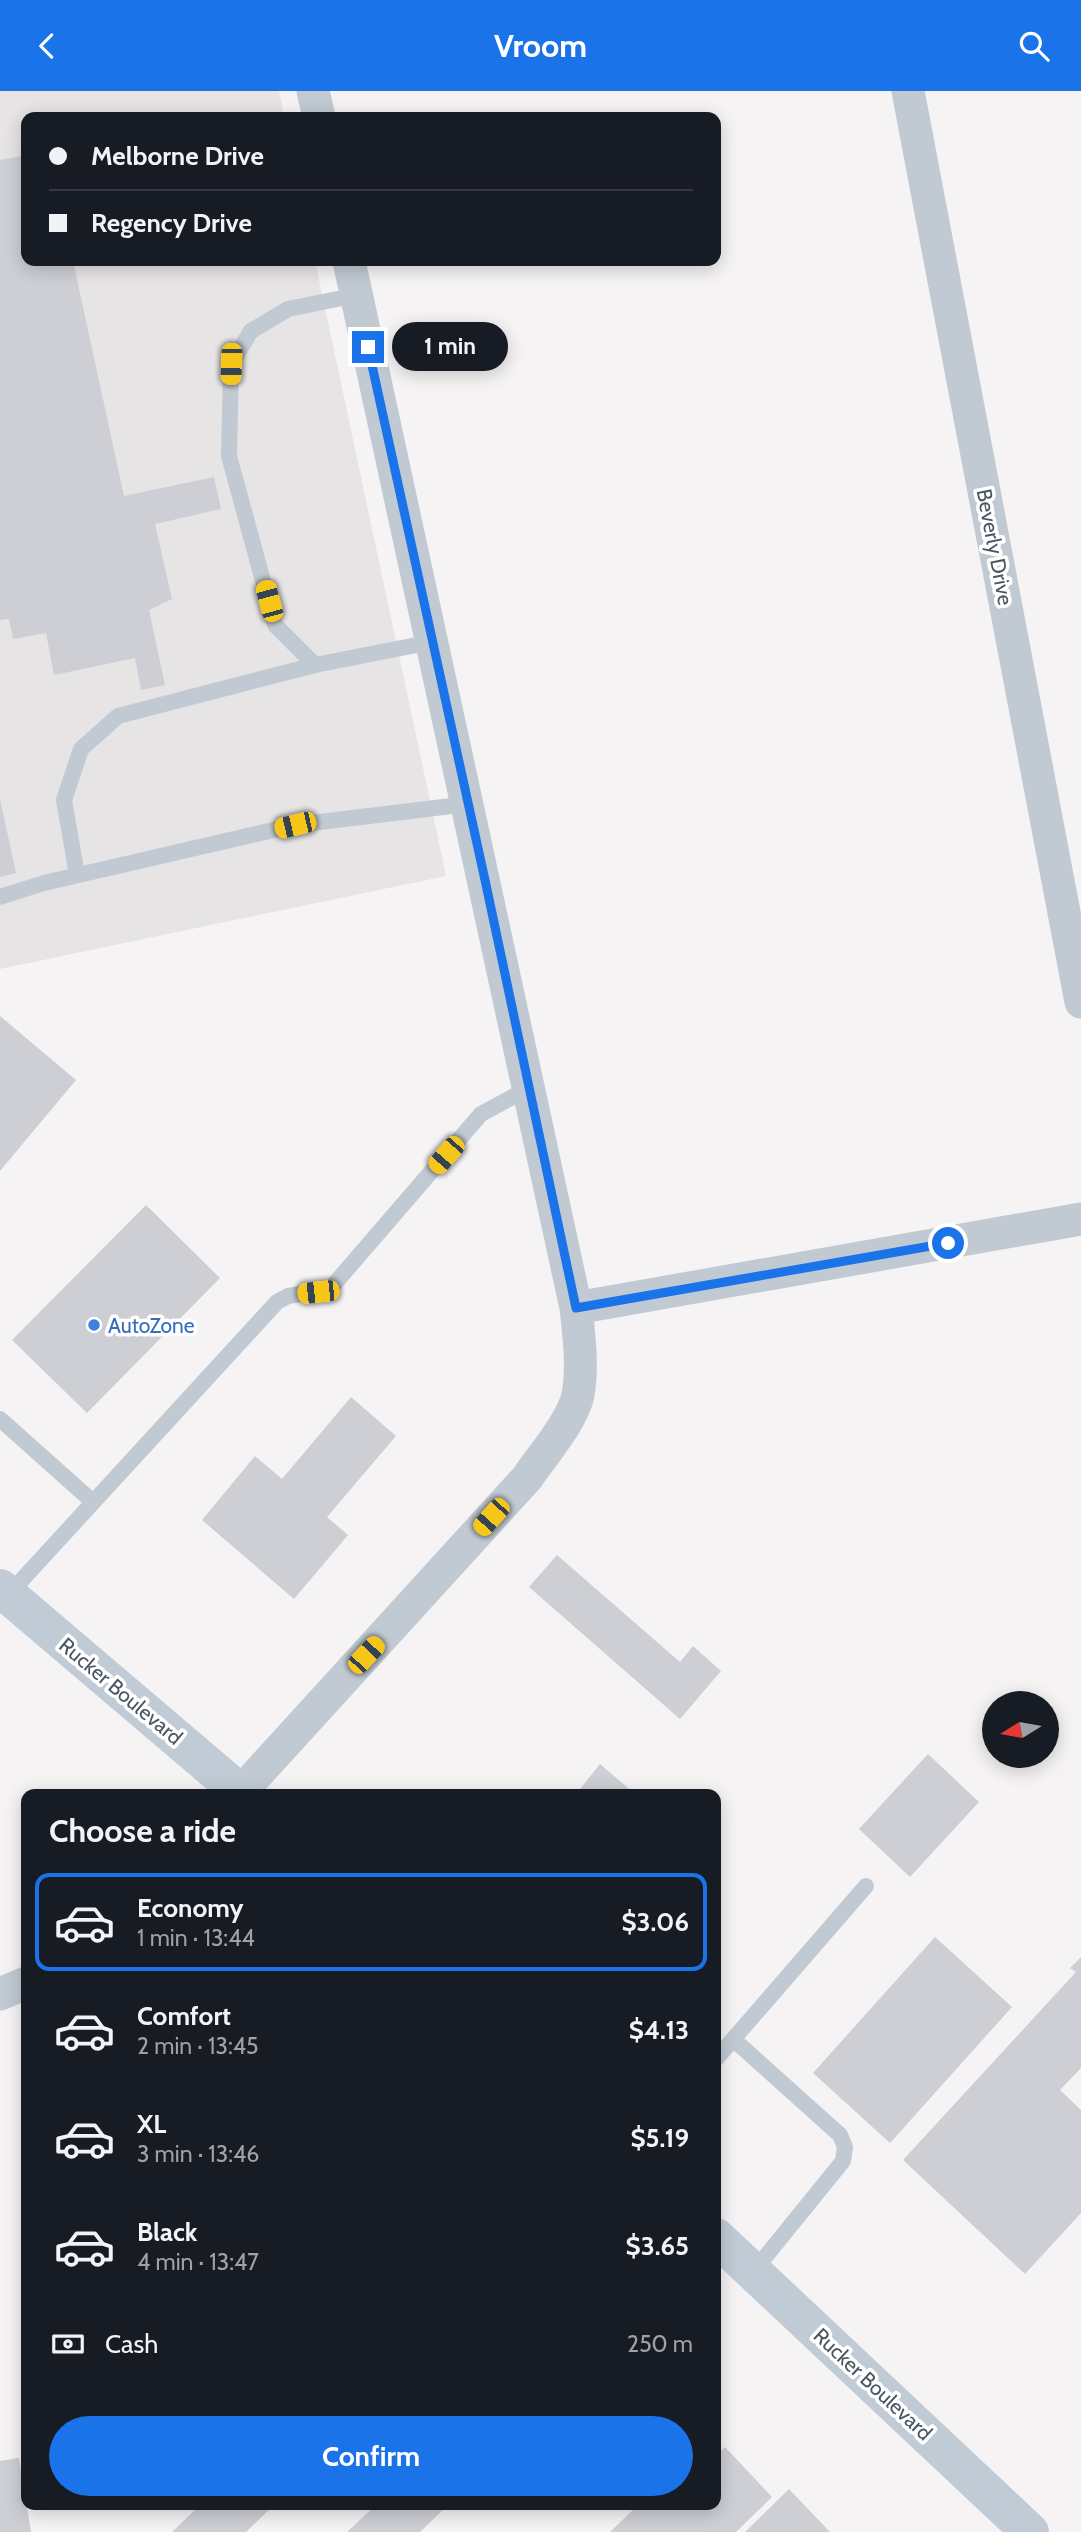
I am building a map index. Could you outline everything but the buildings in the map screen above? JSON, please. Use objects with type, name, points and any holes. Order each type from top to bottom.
[{"type":"main road","name":"Rucker Boulevard","points":[[4,1592],[236,1789]]},
{"type":"main road","name":"Rucker Boulevard","points":[[721,2242],[1030,2532]]},
{"type":"street","points":[[313,91],[318,112]]},
{"type":"street","name":"Beverly Drive","points":[[908,91],[1081,1002]]},
{"type":"street","points":[[245,1789],[527,1478],[558,1434],[578,1397],[581,1353],[576,1308],[350,266]]},
{"type":"street","points":[[576,1308],[1081,1219]]},
{"type":"street","points":[[0,1994],[21,1985]]},
{"type":"lane","points":[[315,665],[275,625],[229,456],[231,364],[250,331],[288,309],[357,295]]},
{"type":"lane","points":[[77,875],[64,800],[81,749],[118,716],[315,665],[432,642]]},
{"type":"lane","points":[[0,897],[77,875],[295,825],[468,804]]},
{"type":"lane","points":[[4,1592],[93,1502],[277,1302],[288,1296],[330,1289],[481,1114],[529,1088]]},
{"type":"lane","points":[[0,1419],[93,1502]]},
{"type":"lane","points":[[721,2053],[866,1886]]},
{"type":"lane","points":[[733,2039],[840,2135],[845,2147],[842,2161],[753,2272]]},
{"type":"shaded area","points":[[0,91],[279,91],[283,112],[21,112],[21,266],[316,266],[446,876],[0,969]]},
{"type":"place","name":"AutoZone","points":[[94,1325]]},
{"type":"route","points":[[368,347],[576,1308],[948,1243]]}]
